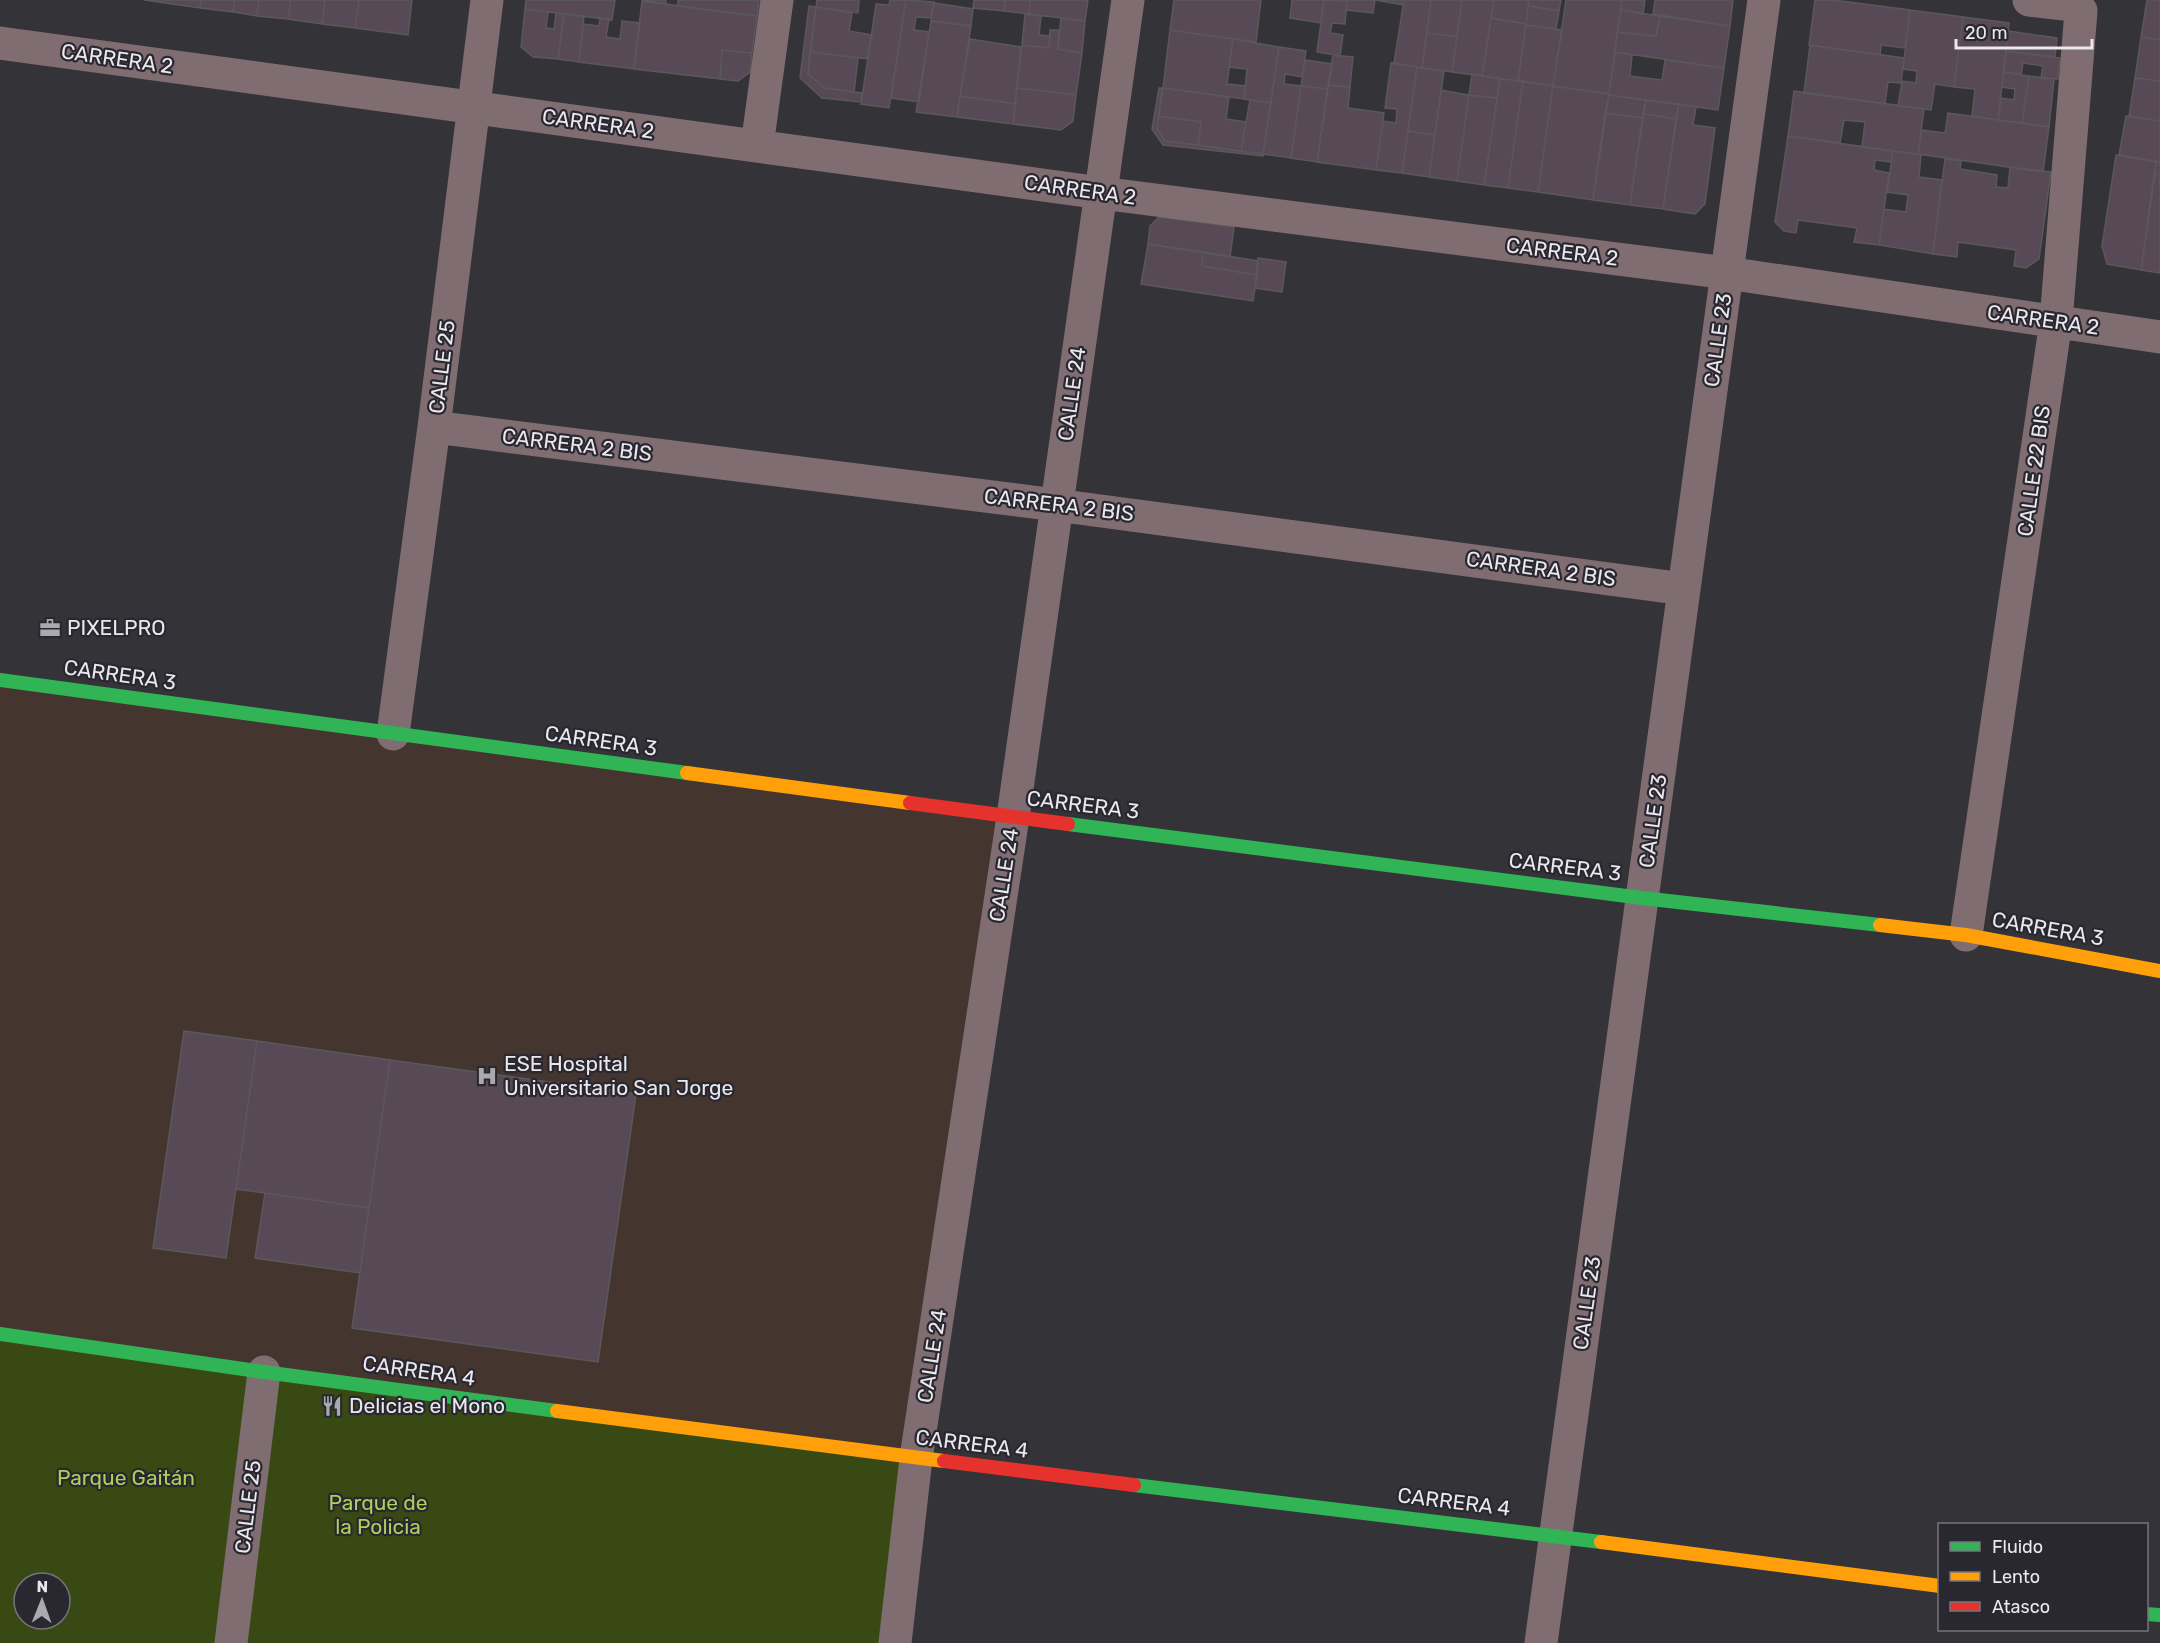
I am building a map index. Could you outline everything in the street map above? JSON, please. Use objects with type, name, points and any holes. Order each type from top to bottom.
[{"type":"street","name":"CALLE 25","points":[[393,734],[487,0]]},
{"type":"street","points":[[757,146],[777,0]]},
{"type":"street","name":"CALLE 24","points":[[895,1643],[916,1458],[1012,817],[1128,0]]},
{"type":"street","name":"CALLE 23","points":[[1541,1643],[1764,0]]},
{"type":"street","name":"CALLE 22 BIS","points":[[1966,935],[2056,321],[2081,11],[2073,4],[2029,0]]},
{"type":"street","name":"CARRERA 2","points":[[0,43],[1101,193],[1727,273],[2160,337]]},
{"type":"street","name":"CARRERA 2 BIS","points":[[434,427],[1056,505],[1684,589]]},
{"type":"street","name":"CARRERA 3","points":[[0,680],[1012,817],[1642,898],[1966,935],[2160,971]]},
{"type":"street","name":"CARRERA 4","points":[[0,1334],[264,1372],[916,1458],[1556,1536],[1938,1586]]},
{"type":"street","name":"CALLE 25","points":[[231,1643],[264,1372]]},
{"type":"shaded area","name":"ESE Hospital Universitario San Jorge","points":[[0,680],[1013,817],[916,1458],[0,1334]]},
{"type":"green space","name":"Parque de la Policia","points":[[0,1334],[916,1458],[895,1643],[0,1643]]},
{"type":"building","points":[[144,0],[201,0],[200,8]]},
{"type":"building","points":[[201,0],[235,0],[233,12],[200,8]]},
{"type":"building","points":[[235,0],[259,0],[257,16],[233,12]]},
{"type":"building","points":[[259,0],[291,0],[288,19],[257,16]]},
{"type":"building","points":[[291,0],[325,0],[322,24],[288,19]]},
{"type":"building","points":[[325,0],[359,0],[355,28],[322,24]]},
{"type":"building","points":[[359,0],[412,0],[408,35],[355,28]]},
{"type":"building","points":[[526,0],[615,0],[612,20],[525,9]]},
{"type":"building","points":[[642,0],[666,0],[666,4]]},
{"type":"building","points":[[678,0],[759,0],[757,16],[678,6]]},
{"type":"building","points":[[817,0],[859,0],[858,13],[816,7]]},
{"type":"building","points":[[890,0],[906,0],[889,108],[861,104],[876,4],[889,5]]},
{"type":"building","points":[[906,0],[934,2],[931,18],[916,17],[914,30],[929,32],[919,102],[891,98]]},
{"type":"building","points":[[974,0],[1005,0],[1004,11],[973,8]]},
{"type":"building","points":[[1005,0],[1030,0],[1029,14],[1004,11]]},
{"type":"building","points":[[1030,0],[1088,0],[1085,21],[1029,14]]},
{"type":"building","points":[[1174,0],[1261,0],[1256,42],[1170,30]]},
{"type":"building","points":[[1292,0],[1324,0],[1321,23],[1290,18]]},
{"type":"building","points":[[1324,0],[1347,1],[1345,24],[1332,23],[1330,33],[1343,35],[1340,56],[1317,52]]},
{"type":"building","points":[[1347,0],[1375,0],[1373,13],[1346,10]]},
{"type":"building","points":[[1375,0],[1404,0],[1403,5]]},
{"type":"building","points":[[1404,0],[1431,0],[1422,68],[1394,63]]},
{"type":"building","points":[[1431,0],[1462,0],[1457,37],[1427,33]]},
{"type":"building","points":[[1462,0],[1494,0],[1482,76],[1452,72]]},
{"type":"building","points":[[1494,0],[1529,0],[1526,24],[1491,18]]},
{"type":"building","points":[[1529,0],[1561,0],[1559,11],[1528,6]]},
{"type":"building","points":[[1566,0],[1622,0],[1609,94],[1553,86]]},
{"type":"building","points":[[1622,0],[1645,0],[1643,14],[1621,10]]},
{"type":"building","points":[[1655,0],[1733,0],[1730,26],[1653,14]]},
{"type":"building","points":[[1815,0],[1833,0],[1910,10],[1905,48],[1881,45],[1880,55],[1809,45]]},
{"type":"building","points":[[2147,0],[2160,0],[2160,40],[2141,37]]},
{"type":"building","points":[[642,1],[757,16],[752,53],[722,50],[720,79],[634,69]]},
{"type":"building","points":[[934,3],[973,9],[971,26],[931,21]]},
{"type":"building","points":[[809,6],[816,7],[808,74],[825,88],[862,93],[861,102],[822,98],[800,78]]},
{"type":"building","points":[[1528,6],[1559,11],[1556,29],[1526,25]]},
{"type":"building","points":[[816,7],[852,13],[849,31],[872,35],[867,59],[810,52]]},
{"type":"building","points":[[525,9],[548,12],[546,28],[554,29],[556,13],[564,14],[558,59],[533,57],[521,47]]},
{"type":"building","points":[[1621,10],[1660,16],[1656,36],[1617,32]]},
{"type":"building","points":[[1910,10],[1963,17],[1954,87],[1935,84],[1931,110],[1898,106],[1902,81],[1916,83],[1917,71],[1903,69]]},
{"type":"building","points":[[564,14],[584,16],[579,62],[558,59]]},
{"type":"building","points":[[1025,14],[1041,16],[1039,35],[1050,36],[1049,48],[1022,45]]},
{"type":"building","points":[[1660,16],[1730,26],[1724,68],[1615,52],[1617,32],[1656,36]]},
{"type":"building","points":[[1963,17],[2009,23],[1998,120],[1972,116],[1975,89],[1954,87]]},
{"type":"building","points":[[600,18],[609,19],[606,37],[620,39],[622,21],[640,23],[634,69],[579,62],[583,24],[599,26]]},
{"type":"building","points":[[1061,18],[1085,21],[1082,53],[1058,49]]},
{"type":"building","points":[[1491,18],[1526,24],[1518,81],[1482,76]]},
{"type":"building","points":[[931,21],[971,26],[957,117],[916,112]]},
{"type":"building","points":[[1526,25],[1562,30],[1553,86],[1518,81]]},
{"type":"building","points":[[1050,30],[1059,30],[1058,49],[1082,53],[1076,95],[1017,88],[1022,45],[1049,48]]},
{"type":"building","points":[[1170,30],[1233,39],[1227,84],[1245,86],[1244,99],[1163,88]]},
{"type":"building","points":[[2008,31],[2057,38],[2055,57],[2006,51]]},
{"type":"building","points":[[1427,33],[1457,37],[1452,72],[1422,68]]},
{"type":"building","points":[[2141,37],[2160,40],[2160,81],[2135,78]]},
{"type":"building","points":[[970,39],[1021,47],[1015,104],[960,96]]},
{"type":"building","points":[[1233,39],[1279,47],[1271,103],[1244,99],[1247,69],[1229,67]]},
{"type":"building","points":[[1810,45],[1904,58],[1901,83],[1888,82],[1885,104],[1804,93]]},
{"type":"building","points":[[1279,47],[1306,51],[1302,77],[1285,74],[1284,84],[1301,86],[1291,158],[1263,154]]},
{"type":"building","points":[[722,50],[752,53],[750,72],[738,81],[720,79]]},
{"type":"building","points":[[2006,51],[2060,58],[2058,79],[2041,78],[2043,66],[2023,63],[2021,75],[2004,72]]},
{"type":"building","points":[[810,52],[858,58],[854,92],[825,88],[808,74]]},
{"type":"building","points":[[1615,52],[1632,55],[1630,76],[1662,80],[1665,60],[1724,68],[1718,110],[1609,95]]},
{"type":"building","points":[[1333,55],[1353,57],[1350,87],[1328,85]]},
{"type":"building","points":[[1305,60],[1332,64],[1328,89],[1301,86]]},
{"type":"building","points":[[1391,63],[1417,67],[1402,173],[1376,170],[1383,121],[1396,123],[1397,109],[1385,108]]},
{"type":"building","points":[[1417,67],[1444,71],[1435,135],[1408,131]]},
{"type":"building","points":[[2004,72],[2029,76],[2022,123],[1998,120],[2001,98],[2014,100],[2015,89],[2002,87]]},
{"type":"building","points":[[1472,74],[1500,79],[1497,98],[1469,95]]},
{"type":"building","points":[[2029,76],[2054,79],[2049,127],[2022,123]]},
{"type":"building","points":[[2135,78],[2160,81],[2160,121],[2129,116]]},
{"type":"building","points":[[1500,79],[1523,81],[1508,188],[1484,185]]},
{"type":"building","points":[[1523,81],[1553,86],[1538,192],[1508,188]]},
{"type":"building","points":[[1328,85],[1350,87],[1348,108],[1384,113],[1376,170],[1317,162]]},
{"type":"building","points":[[1301,86],[1328,89],[1317,162],[1291,158]]},
{"type":"building","points":[[1553,86],[1609,94],[1593,200],[1538,192]]},
{"type":"building","points":[[1017,88],[1076,95],[1073,121],[1061,130],[1013,124]]},
{"type":"building","points":[[1159,88],[1163,88],[1157,128],[1165,141],[1263,154],[1263,156],[1163,145],[1152,129]]},
{"type":"building","points":[[1163,88],[1229,97],[1226,119],[1246,122],[1241,151],[1198,145],[1201,122],[1159,116]]},
{"type":"building","points":[[1441,90],[1469,95],[1457,181],[1429,177]]},
{"type":"building","points":[[1794,91],[1924,109],[1918,154],[1862,147],[1865,122],[1844,120],[1840,143],[1788,136]]},
{"type":"building","points":[[1469,95],[1497,98],[1484,185],[1457,181]]},
{"type":"building","points":[[1609,95],[1646,100],[1643,118],[1605,113]]},
{"type":"building","points":[[960,96],[1015,104],[1013,124],[957,117]]},
{"type":"building","points":[[1250,100],[1271,103],[1263,154],[1241,151]]},
{"type":"building","points":[[1646,100],[1679,104],[1676,119],[1643,114]]},
{"type":"building","points":[[1679,104],[1696,107],[1693,125],[1715,128],[1705,204],[1695,214],[1663,209]]},
{"type":"building","points":[[1605,113],[1643,118],[1630,205],[1593,200]]},
{"type":"building","points":[[1948,113],[2049,127],[2043,172],[1918,154],[1922,130],[1945,133]]},
{"type":"building","points":[[1643,114],[1676,119],[1663,209],[1630,205]]},
{"type":"building","points":[[1159,116],[1201,122],[1198,145],[1165,141],[1157,128]]},
{"type":"building","points":[[2126,116],[2160,121],[2160,162],[2119,155]]},
{"type":"building","points":[[1408,131],[1435,135],[1429,177],[1402,173]]},
{"type":"building","points":[[1788,136],[1893,151],[1891,162],[1875,160],[1874,170],[1889,173],[1879,245],[1854,242],[1857,228],[1798,220],[1796,233],[1784,231],[1775,222]]},
{"type":"building","points":[[1893,151],[1921,155],[1919,177],[1942,180],[1933,254],[1879,245],[1884,209],[1906,212],[1908,195],[1887,192]]},
{"type":"building","points":[[2116,155],[2156,162],[2141,270],[2107,264],[2102,246]]},
{"type":"building","points":[[1945,159],[1961,161],[1960,169],[1997,175],[1996,187],[2008,188],[2010,167],[2051,172],[2039,259],[2026,268],[2014,266],[2016,250],[1958,242],[1957,257],[1933,254]]},
{"type":"building","points":[[2156,162],[2160,162],[2160,174],[2155,174]]},
{"type":"building","points":[[2155,174],[2160,174],[2160,273],[2141,270]]},
{"type":"building","points":[[1159,217],[1234,227],[1230,257],[1148,244],[1150,226]]},
{"type":"building","points":[[1148,244],[1203,252],[1202,266],[1257,275],[1253,301],[1141,284]]},
{"type":"building","points":[[1203,252],[1258,261],[1257,275],[1202,266]]},
{"type":"building","points":[[1258,258],[1286,262],[1282,292],[1255,288]]},
{"type":"building","points":[[184,1031],[257,1041],[226,1258],[153,1248]]},
{"type":"building","points":[[257,1041],[390,1060],[369,1208],[236,1189]]},
{"type":"building","points":[[390,1060],[636,1094],[598,1362],[352,1328]]},
{"type":"building","points":[[265,1193],[369,1208],[360,1273],[255,1258]]},
{"type":"traffic: fast","points":[[0,680],[687,773]]},
{"type":"traffic: fast","points":[[1068,824],[1642,898],[1880,925]]},
{"type":"traffic: fast","points":[[0,1334],[557,1411]]},
{"type":"traffic: fast","points":[[1134,1485],[1601,1542]]},
{"type":"traffic: fast","points":[[2148,1614],[2160,1615]]},
{"type":"traffic: slow","points":[[687,773],[910,803]]},
{"type":"traffic: slow","points":[[1880,925],[1966,935],[2160,971]]},
{"type":"traffic: slow","points":[[557,1411],[944,1461]]},
{"type":"traffic: slow","points":[[1601,1542],[1938,1586]]},
{"type":"traffic: jam","points":[[910,803],[1068,824]]},
{"type":"traffic: jam","points":[[944,1461],[1134,1485]]},
{"type":"place","name":"PIXELPRO","points":[[50,628]]},
{"type":"place","name":"ESE Hospital Universitario San Jorge","points":[[487,1076]]},
{"type":"place","name":"Delicias el Mono","points":[[332,1406]]},
{"type":"park label","name":"Parque Gaitán","points":[[126,1478]]}]
